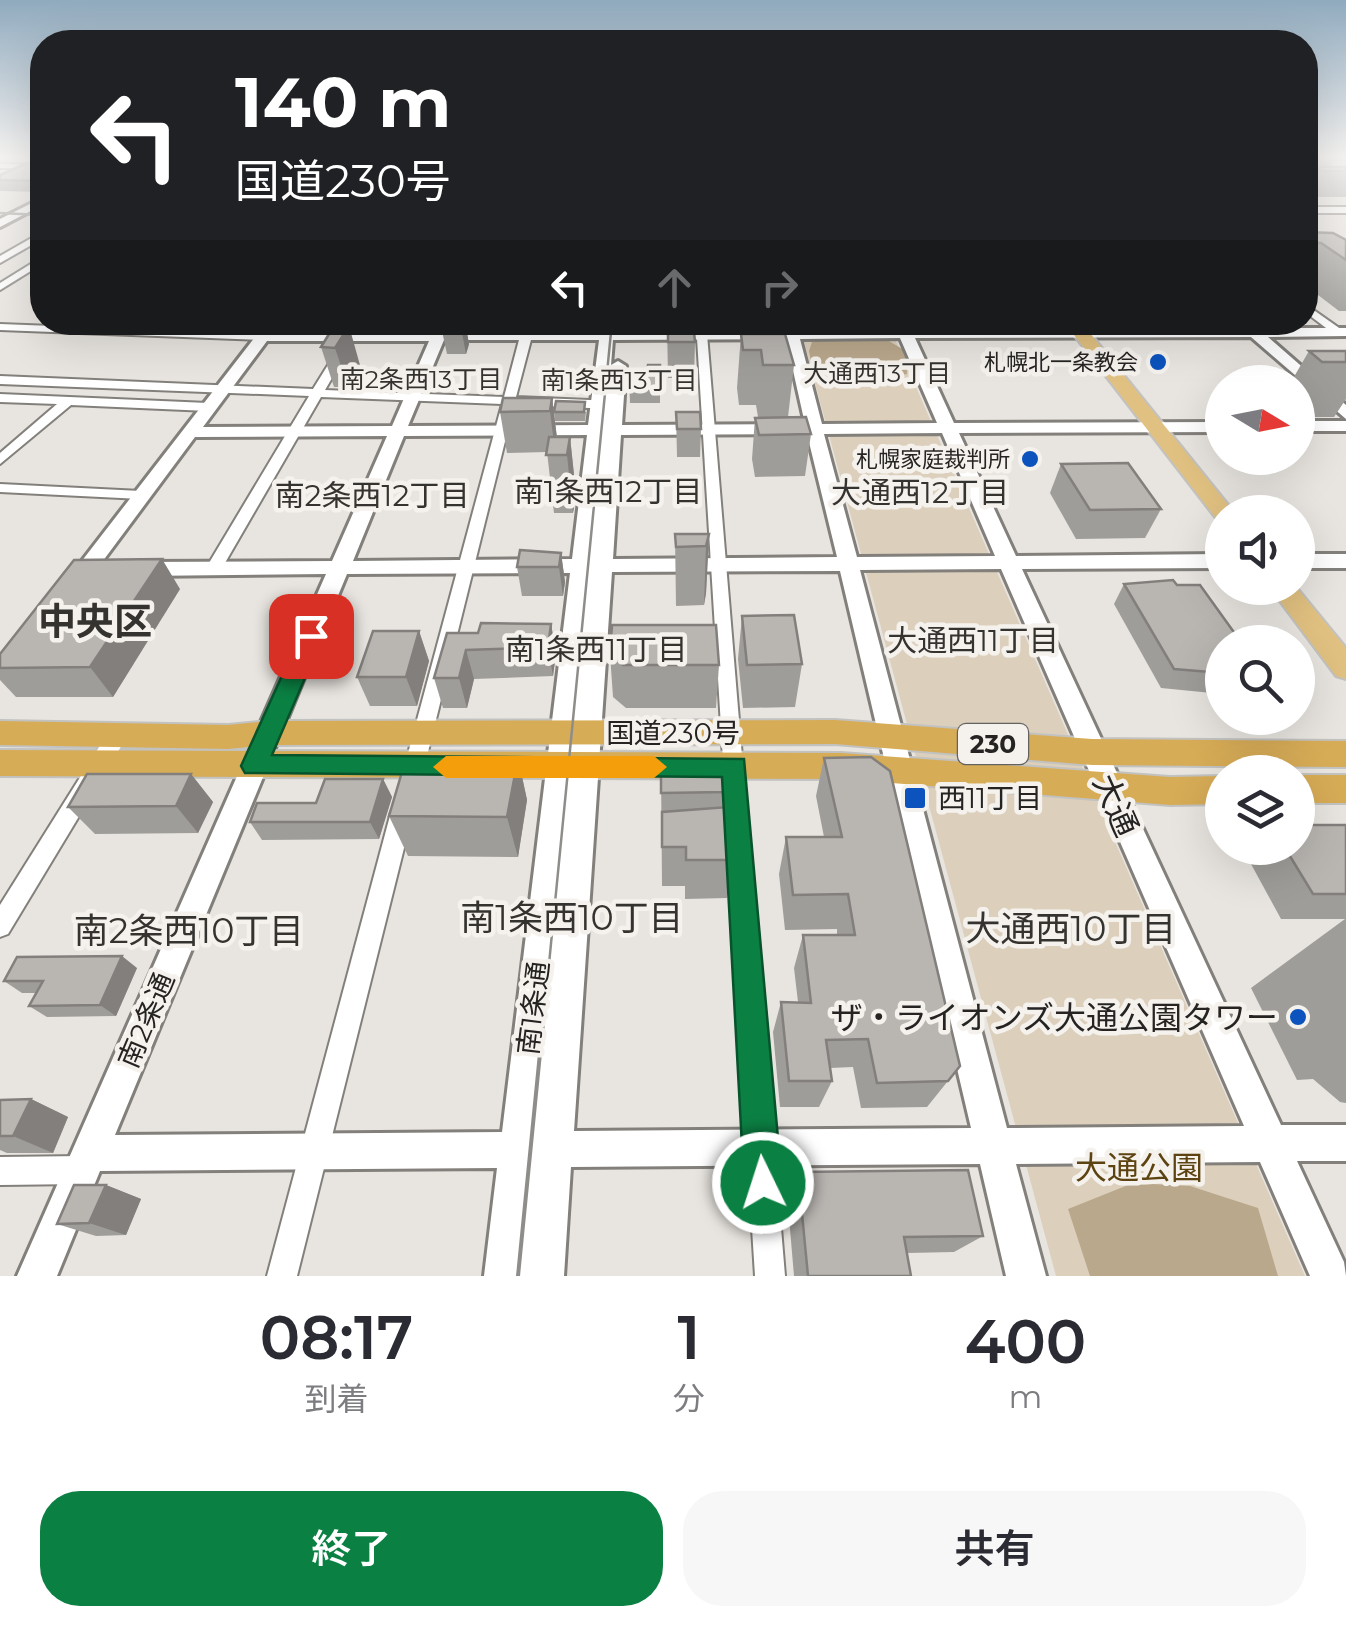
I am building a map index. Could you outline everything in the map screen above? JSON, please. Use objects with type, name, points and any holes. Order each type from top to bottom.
[{"type":"highway","name":"国道230号","points":[[0,732],[228,737],[268,733],[894,735],[1092,752],[1346,754]]},
{"type":"highway","name":"国道230号","points":[[0,763],[901,768],[1108,786],[1205,789]]},
{"type":"highway","points":[[1315,790],[1346,789]]},
{"type":"main road","points":[[1082,335],[1209,495]]},
{"type":"main road","points":[[1296,605],[1346,668]]},
{"type":"street","points":[[0,260],[30,242]]},
{"type":"street","points":[[0,287],[30,268]]},
{"type":"street","points":[[0,277],[30,278]]},
{"type":"street","points":[[1318,316],[1343,333]]},
{"type":"street","points":[[0,327],[30,328]]},
{"type":"street","points":[[1318,332],[1343,333]]},
{"type":"street","points":[[57,607],[106,569],[141,495],[264,335]]},
{"type":"street","points":[[336,335],[363,335]]},
{"type":"street","name":"南2条通","points":[[37,1276],[438,335]]},
{"type":"street","points":[[514,335],[539,335]]},
{"type":"street","name":"南1条通","points":[[544,1276],[573,767],[613,335]]},
{"type":"street","points":[[702,335],[770,1276]]},
{"type":"street","points":[[795,335],[1026,1276]]},
{"type":"street","name":"大通","points":[[905,335],[1330,1276]]},
{"type":"street","points":[[1257,335],[1346,414]]},
{"type":"street","points":[[214,568],[350,336]]},
{"type":"street","points":[[282,1276],[526,336]]},
{"type":"street","points":[[0,380],[510,401],[709,429],[1205,427]]},
{"type":"street","points":[[4,401],[208,407]]},
{"type":"street","points":[[0,460],[68,401]]},
{"type":"street","points":[[189,432],[502,430],[606,417]]},
{"type":"street","points":[[1315,426],[1346,426]]},
{"type":"street","points":[[1,489],[141,495]]},
{"type":"street","points":[[1315,561],[1346,561]]},
{"type":"street","points":[[106,569],[1205,562]]},
{"type":"street","points":[[0,926],[95,765],[118,734]]},
{"type":"street","name":"南1条通","points":[[504,1276],[517,1151],[573,767]]},
{"type":"street","points":[[0,1171],[85,1162],[314,1153],[1346,1143]]},
{"type":"green space","name":"大通公園","points":[[803,339],[895,339],[1305,1276],[1056,1276]]},
{"type":"shaded area","points":[[834,337],[887,340],[906,351],[907,374],[866,381],[813,371],[809,351],[812,342]]},
{"type":"shaded area","points":[[1133,1183],[1190,1186],[1258,1208],[1278,1276],[1090,1276],[1068,1209]]},
{"type":"building","points":[[1318,232],[1333,233],[1346,240],[1346,260],[1321,243]]},
{"type":"building","points":[[328,335],[343,335],[335,348],[321,347]]},
{"type":"building","points":[[668,335],[694,335],[695,342],[668,342]]},
{"type":"building","points":[[741,335],[785,335],[794,365],[763,365],[761,350],[743,350]]},
{"type":"building","points":[[1309,351],[1346,351],[1346,362],[1322,362]]},
{"type":"building","points":[[648,365],[660,365],[660,389],[629,390],[629,378],[647,377]]},
{"type":"building","points":[[503,398],[552,398],[550,411],[500,412]]},
{"type":"building","points":[[556,401],[585,402],[584,412],[554,412]]},
{"type":"building","points":[[676,412],[700,412],[701,429],[677,429]]},
{"type":"building","points":[[806,417],[811,434],[759,435],[755,418]]},
{"type":"building","points":[[549,437],[570,437],[567,455],[546,455]]},
{"type":"building","points":[[1128,463],[1161,509],[1090,510],[1061,464]]},
{"type":"building","points":[[675,534],[709,534],[706,546],[676,547]]},
{"type":"building","points":[[520,550],[561,553],[559,567],[517,567]]},
{"type":"building","points":[[162,559],[90,667],[0,668],[0,654],[74,560]]},
{"type":"building","points":[[1173,580],[1177,585],[1200,585],[1205,592],[1205,605],[1214,605],[1229,625],[1205,625],[1205,672],[1174,669],[1124,584]]},
{"type":"building","points":[[794,615],[802,664],[747,665],[742,616]]},
{"type":"building","points":[[481,623],[551,624],[548,647],[466,650],[459,678],[434,678],[447,633],[478,633]]},
{"type":"building","points":[[612,625],[716,625],[719,665],[623,665],[610,654]]},
{"type":"building","points":[[373,631],[419,631],[406,677],[357,677]]},
{"type":"building","points":[[871,757],[890,771],[960,1066],[948,1081],[877,1083],[868,1039],[826,1040],[832,1081],[789,1081],[781,1002],[811,1003],[803,935],[855,935],[848,894],[793,895],[786,837],[842,837],[824,758]]},
{"type":"building","points":[[428,758],[518,758],[507,817],[389,816],[402,772],[425,772]]},
{"type":"building","points":[[661,769],[724,769],[725,792],[661,793]]},
{"type":"building","points":[[87,774],[191,774],[176,806],[68,807]]},
{"type":"building","points":[[325,779],[383,779],[370,822],[250,822],[257,803],[316,803]]},
{"type":"building","points":[[728,807],[731,860],[686,860],[686,847],[662,847],[662,812]]},
{"type":"building","points":[[1315,825],[1346,825],[1346,894],[1313,894],[1295,865],[1315,865]]},
{"type":"building","points":[[122,956],[100,1005],[29,1006],[43,981],[4,981],[17,957]]},
{"type":"building","points":[[31,1099],[13,1136],[0,1136],[0,1100]]},
{"type":"building","points":[[968,1170],[983,1236],[904,1237],[911,1276],[808,1276],[798,1172]]},
{"type":"building","points":[[74,1185],[106,1185],[89,1223],[57,1224]]},
{"type":"tram line","points":[[549,964],[611,335]]},
{"type":"tram line","points":[[518,1276],[549,962]]},
{"type":"slow traffic","points":[[446,767],[654,767]]},
{"type":"place","name":"札幌北一条教会","points":[[1158,362]]},
{"type":"place","name":"札幌家庭裁判所","points":[[1030,459]]},
{"type":"place","name":"西11丁目","points":[[915,798]]},
{"type":"place","name":"ザ・ライオンズ大通公園タワー","points":[[1298,1017]]},
{"type":"district","name":"大通西13丁目","points":[[877,373]]},
{"type":"district","name":"南2条西13丁目","points":[[421,379]]},
{"type":"district","name":"南1条西13丁目","points":[[619,380]]},
{"type":"district","name":"南1条西12丁目","points":[[608,491]]},
{"type":"district","name":"大通西12丁目","points":[[920,492]]},
{"type":"district","name":"南2条西12丁目","points":[[372,495]]},
{"type":"district","name":"中央区","points":[[95,621]]},
{"type":"district","name":"大通西11丁目","points":[[973,640]]},
{"type":"district","name":"南1条西11丁目","points":[[596,649]]},
{"type":"district","name":"南1条西10丁目","points":[[572,917]]},
{"type":"district","name":"大通西10丁目","points":[[1071,928]]},
{"type":"district","name":"南2条西10丁目","points":[[189,930]]},
{"type":"route","points":[[311,636],[254,766],[735,766],[763,1183]]}]
